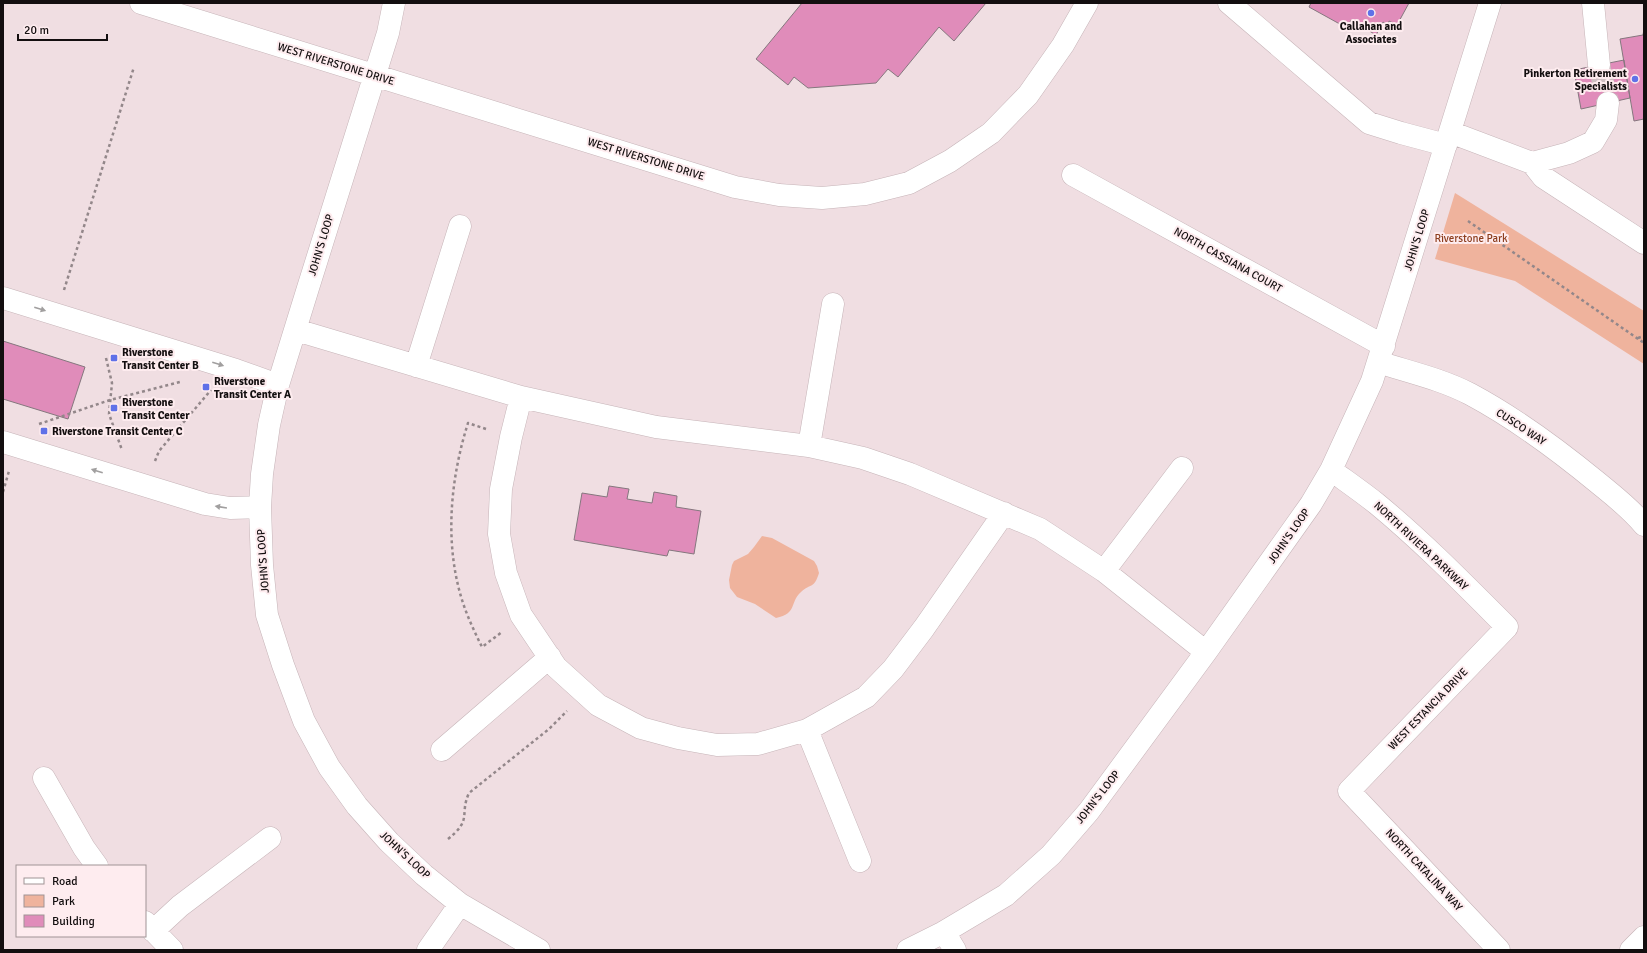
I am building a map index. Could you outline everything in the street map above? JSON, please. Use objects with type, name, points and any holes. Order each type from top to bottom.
[{"type":"street","name":"WEST RIVERSTONE DRIVE","points":[[142,3],[735,187],[779,195],[822,198],[864,194],[909,183],[950,161],[991,133],[1028,95],[1063,45],[1087,3]]},
{"type":"street","name":"JOHN'S LOOP","points":[[394,3],[388,33],[278,385],[269,425],[262,474],[260,507],[262,565],[267,615],[283,665],[304,721],[329,768],[357,806],[389,842],[424,875],[460,904],[538,950]]},
{"type":"street","points":[[1229,3],[1369,123],[1401,134],[1448,139],[1532,163],[1570,154],[1593,142],[1606,120],[1608,103]]},
{"type":"street","name":"JOHN'S LOOP","points":[[908,950],[950,941],[1006,895],[1051,855],[1089,811],[1206,652],[1311,504],[1331,470],[1372,381],[1490,3]]},
{"type":"street","points":[[1593,3],[1599,65]]},
{"type":"street","points":[[1532,163],[1543,176],[1644,243]]},
{"type":"street","name":"NORTH CASSIANA COURT","points":[[1073,175],[1381,354]]},
{"type":"street","points":[[416,366],[460,226]]},
{"type":"street","points":[[3,298],[236,370],[278,385]]},
{"type":"street","points":[[809,446],[833,304]]},
{"type":"street","points":[[296,330],[521,396],[656,427],[809,446],[863,458],[910,474],[1040,529],[1104,571],[1206,652]]},
{"type":"street","name":"CUSCO WAY","points":[[1381,354],[1470,394],[1505,415],[1549,445],[1587,474],[1633,511],[1644,525]]},
{"type":"street","points":[[521,396],[501,489],[499,534],[506,573],[521,615],[556,667],[598,705],[641,728],[678,738],[717,745],[758,744],[807,730],[866,697],[893,669],[924,628],[1004,513]]},
{"type":"street","points":[[3,442],[205,504],[230,508],[260,507]]},
{"type":"street","points":[[1104,571],[1182,468]]},
{"type":"street","name":"NORTH RIVIERA PARKWAY","points":[[1331,470],[1377,504],[1402,526],[1507,627]]},
{"type":"street","name":"WEST ESTANCIA DRIVE","points":[[1349,791],[1507,627]]},
{"type":"street","points":[[442,750],[550,657]]},
{"type":"street","points":[[807,730],[860,861]]},
{"type":"street","points":[[44,778],[84,848],[96,865]]},
{"type":"street","name":"NORTH CATALINA WAY","points":[[1349,791],[1499,950]]},
{"type":"street","points":[[172,950],[149,926],[180,906],[270,838]]},
{"type":"street","points":[[428,950],[460,904]]},
{"type":"street","points":[[1631,950],[1644,937]]},
{"type":"path","points":[[56,314],[134,67]]},
{"type":"path","points":[[1468,221],[1644,343]]},
{"type":"path","points":[[1638,338],[1644,336]]},
{"type":"path","points":[[106,355],[112,383],[109,414],[123,454]]},
{"type":"path","points":[[33,426],[110,400],[186,380]]},
{"type":"path","points":[[154,464],[159,450],[212,388]]},
{"type":"path","points":[[507,636],[504,631],[482,647],[462,602],[454,561],[451,524],[452,496],[468,423],[511,437]]},
{"type":"path","points":[[3,492],[5,484]]},
{"type":"path","points":[[448,839],[462,827],[465,821],[466,800],[469,793],[549,729],[569,710],[564,705]]},
{"type":"green space","name":"Riverstone Park","points":[[1455,193],[1644,311],[1644,364],[1515,281],[1435,259]]},
{"type":"green space","points":[[762,536],[772,538],[814,561],[819,573],[814,584],[804,589],[797,596],[788,613],[776,618],[755,604],[737,597],[730,588],[729,580],[734,561],[748,554]]},
{"type":"building","points":[[802,3],[986,3],[954,41],[939,27],[898,77],[888,69],[876,83],[808,88],[794,77],[788,85],[756,59]]},
{"type":"building","points":[[1311,3],[1409,3],[1397,25],[1389,21],[1388,25],[1383,22],[1376,35],[1351,20],[1347,28],[1309,7]]},
{"type":"building","name":"Pinkerton Retirement Specialists","points":[[1644,29],[1644,119],[1634,121],[1620,39],[1643,35]]},
{"type":"building","points":[[1624,60],[1630,98],[1581,109],[1574,70]]},
{"type":"building","points":[[3,341],[85,367],[68,419],[3,399]]},
{"type":"building","points":[[609,486],[629,489],[627,499],[652,503],[654,492],[677,496],[676,507],[701,511],[694,554],[669,550],[667,556],[574,540],[582,493],[607,497]]},
{"type":"tunnel","points":[[1599,65],[1608,103]]},
{"type":"place","name":"Callahan and Associates","points":[[1371,13]]},
{"type":"place","name":"Pinkerton Retirement Specialists","points":[[1635,79]]},
{"type":"place","name":"Riverstone Transit Center B","points":[[114,358]]},
{"type":"place","name":"Riverstone Transit Center A","points":[[206,387]]},
{"type":"place","name":"Riverstone Transit Center","points":[[114,408]]},
{"type":"place","name":"Riverstone Transit Center C","points":[[44,431]]}]
